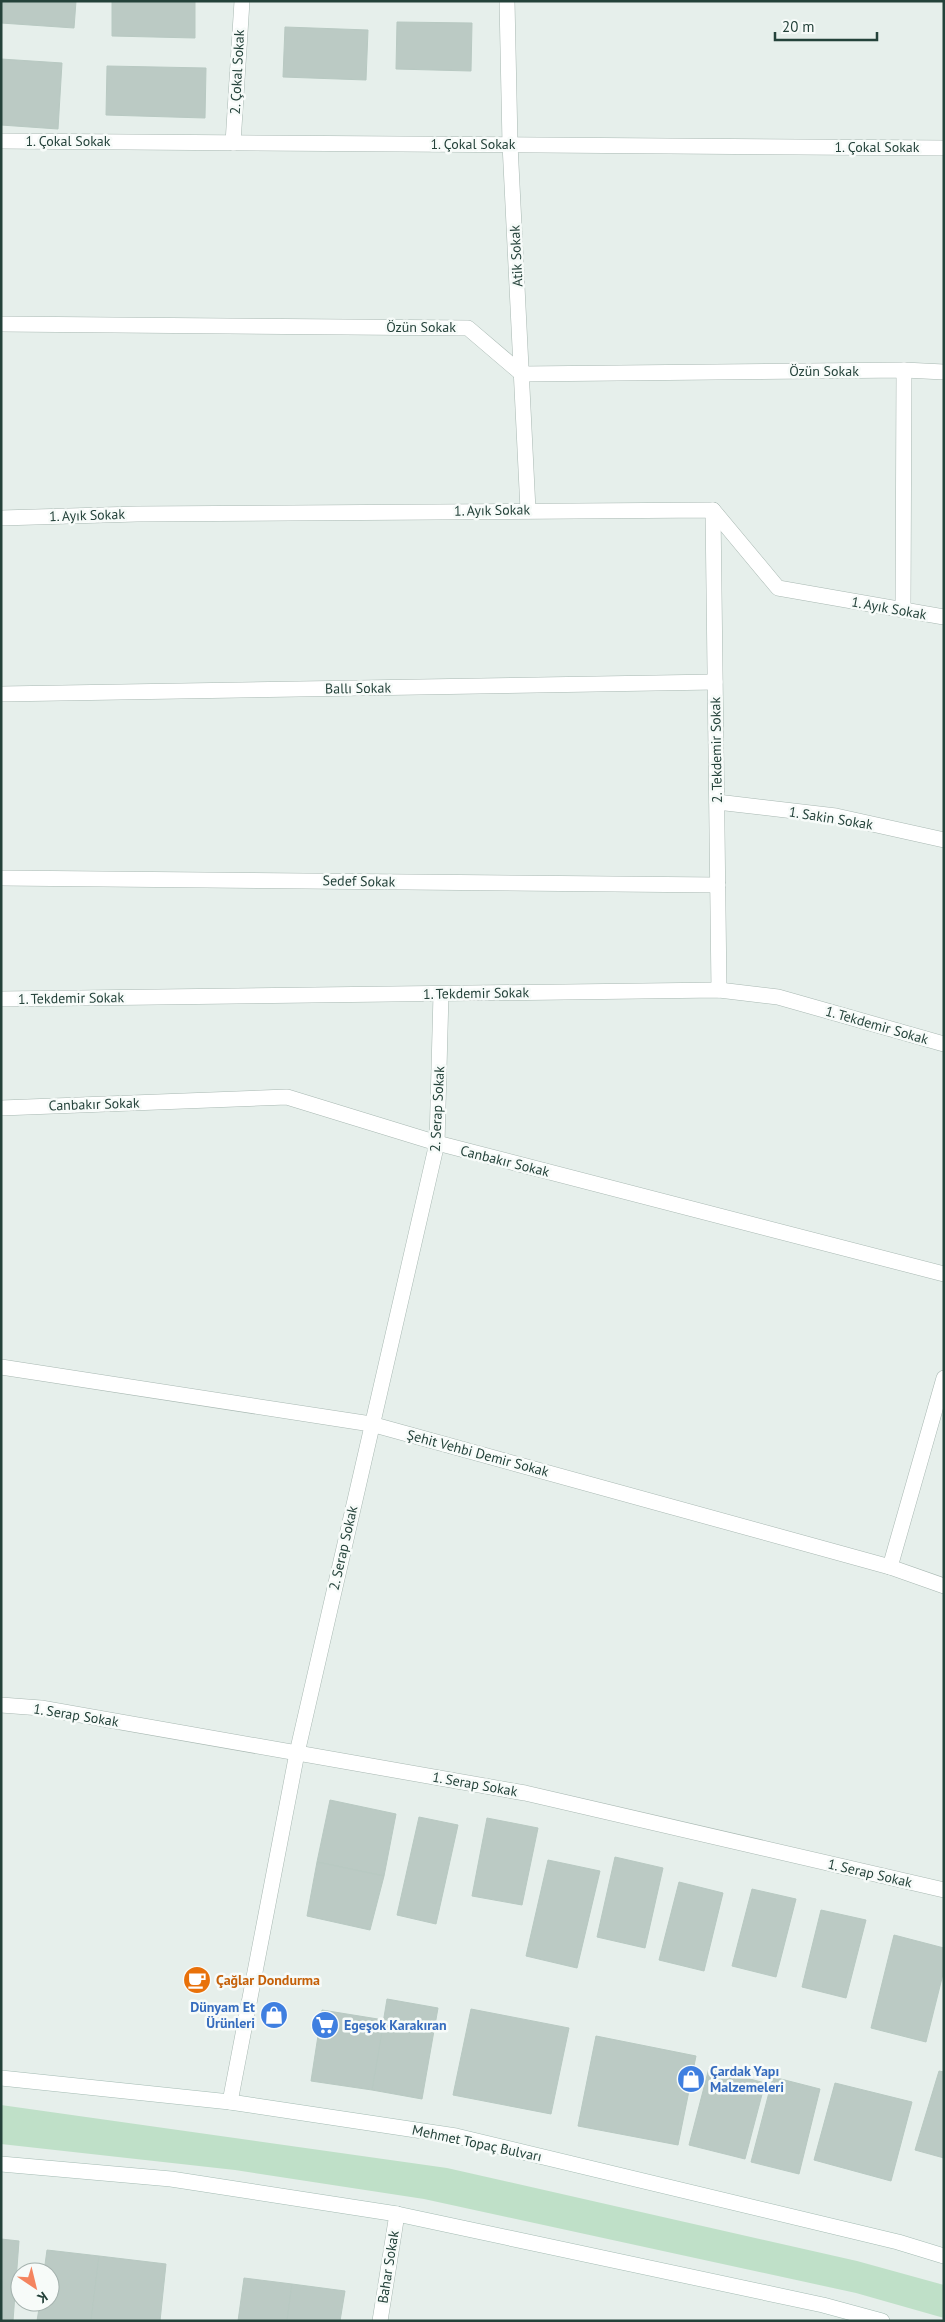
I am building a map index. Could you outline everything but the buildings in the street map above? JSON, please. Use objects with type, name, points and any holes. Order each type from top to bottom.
[{"type":"street","name":"2. Çokal Sokak","points":[[233,142],[242,1]]},
{"type":"street","name":"Atik Sokak","points":[[507,1],[510,144],[528,510]]},
{"type":"street","name":"1. Çokal Sokak","points":[[1,141],[944,148]]},
{"type":"street","name":"Özün Sokak","points":[[1,324],[468,328],[522,374],[904,370],[944,372]]},
{"type":"street","points":[[903,610],[904,370]]},
{"type":"street","name":"1. Ayık Sokak","points":[[1,518],[137,514],[713,510],[778,588],[944,617]]},
{"type":"street","name":"2. Tekdemir Sokak","points":[[713,510],[719,990]]},
{"type":"street","name":"Ballı Sokak","points":[[1,694],[715,682]]},
{"type":"street","name":"1. Sakin Sokak","points":[[716,802],[836,816],[944,840]]},
{"type":"street","name":"Sedef Sokak","points":[[1,878],[718,885]]},
{"type":"street","name":"1. Tekdemir Sokak","points":[[1,999],[719,990],[778,997],[944,1044]]},
{"type":"street","name":"2. Serap Sokak","points":[[230,2102],[297,1753],[437,1144],[442,994]]},
{"type":"street","name":"Canbakır Sokak","points":[[1,1108],[286,1097],[437,1144],[944,1274]]},
{"type":"street","name":"Şehit Vehbi Demir Sokak","points":[[1,1367],[372,1424],[890,1567],[944,1586]]},
{"type":"street","points":[[890,1567],[944,1378]]},
{"type":"street","name":"1. Serap Sokak","points":[[1,1705],[41,1708],[526,1793],[944,1890]]},
{"type":"street","name":"Mehmet Topaç Bulvarı","points":[[1,2078],[230,2102],[456,2136],[898,2242],[944,2256]]},
{"type":"street","points":[[1,2164],[171,2179],[396,2214],[822,2305],[882,2321]]},
{"type":"street","name":"Bahar Sokak","points":[[380,2321],[396,2214]]},
{"type":"green space","points":[[1,2105],[447,2168],[857,2261],[944,2285],[944,2318],[856,2293],[424,2199],[235,2170],[1,2144]]},
{"type":"place","name":"Çağlar Dondurma","points":[[197,1980]]},
{"type":"place","name":"Dünyam Et Ürünleri","points":[[274,2015]]},
{"type":"place","name":"Egeşok Karakıran","points":[[325,2025]]},
{"type":"place","name":"Çardak Yapı Malzemeleri","points":[[691,2079]]}]
